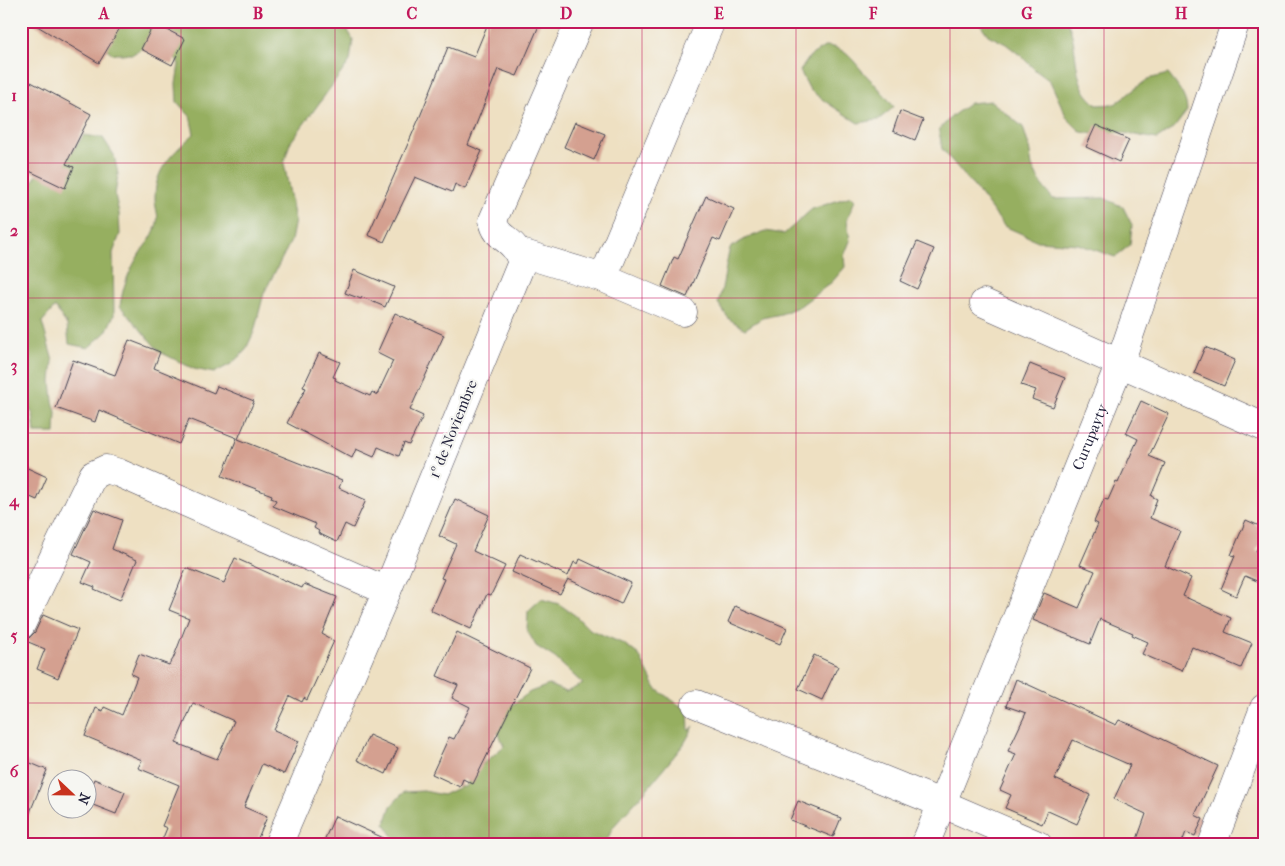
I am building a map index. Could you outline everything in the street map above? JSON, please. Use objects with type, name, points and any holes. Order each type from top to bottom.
[{"type":"street","points":[[580,21],[492,220],[494,227],[518,252],[603,278],[683,312]]},
{"type":"street","points":[[603,278],[711,21]]},
{"type":"street","name":"Curupayty","points":[[925,845],[1120,363],[1236,21]]},
{"type":"street","name":"1º de Noviembre","points":[[278,845],[387,592],[522,262],[518,252]]},
{"type":"street","points":[[984,303],[1264,427]]},
{"type":"street","points":[[21,625],[93,474],[106,469],[119,473],[387,592]]},
{"type":"street","points":[[696,704],[943,804],[1038,845]]},
{"type":"street","points":[[1212,845],[1264,708]]},
{"type":"green space","points":[[93,21],[342,21],[353,39],[350,61],[290,143],[284,163],[295,220],[291,241],[264,293],[254,332],[245,351],[231,364],[214,373],[194,369],[160,352],[120,306],[130,272],[140,253],[152,237],[156,227],[158,218],[155,197],[158,177],[167,161],[194,134],[190,116],[177,102],[176,84],[179,64],[168,48],[150,43],[133,54],[113,54],[98,42]]},
{"type":"green space","points":[[978,21],[1067,21],[1073,38],[1081,82],[1084,90],[1097,105],[1115,104],[1148,79],[1168,74],[1183,96],[1187,111],[1174,128],[1157,139],[1119,132],[1100,135],[1081,132],[1067,118],[1050,81],[1006,44],[988,35]]},
{"type":"green space","points":[[826,46],[834,47],[850,56],[894,107],[878,120],[858,123],[810,90],[800,71],[810,56]]},
{"type":"green space","points":[[991,101],[1023,127],[1032,166],[1041,184],[1053,199],[1104,198],[1123,207],[1132,225],[1130,245],[1115,257],[1078,244],[1038,241],[1004,226],[942,149],[939,130],[952,116],[970,103]]},
{"type":"green space","points":[[84,135],[103,138],[114,155],[118,174],[115,195],[119,213],[120,234],[113,253],[114,315],[106,332],[88,348],[69,344],[67,325],[55,307],[42,322],[53,361],[51,381],[56,412],[55,433],[35,433],[33,414],[21,399],[21,206],[39,171],[73,150]]},
{"type":"green space","points":[[851,196],[855,200],[847,220],[850,241],[844,256],[845,267],[832,282],[800,306],[781,314],[762,318],[745,329],[729,319],[718,303],[730,248],[747,238],[765,231],[784,234],[812,209]]},
{"type":"green space","points":[[541,599],[559,604],[576,616],[589,629],[624,644],[639,655],[656,689],[688,711],[689,731],[694,726],[684,744],[613,827],[605,845],[394,845],[395,839],[385,824],[391,806],[404,792],[424,791],[443,795],[460,787],[465,787],[475,771],[504,746],[497,729],[504,711],[530,692],[549,685],[566,692],[583,684],[555,658],[536,646],[527,630],[528,611]]},
{"type":"building","points":[[29,21],[124,21],[99,63]]},
{"type":"building","points":[[489,21],[541,21],[517,76],[498,69],[468,145],[482,151],[465,189],[455,184],[452,192],[415,177],[384,242],[368,235],[448,47],[474,57]]},
{"type":"building","points":[[154,23],[185,39],[172,65],[141,49]]},
{"type":"building","points":[[31,82],[91,114],[66,164],[74,167],[65,188],[21,167],[21,100]]},
{"type":"building","points":[[900,111],[923,120],[915,140],[893,131]]},
{"type":"building","points":[[575,122],[605,134],[594,160],[564,147]]},
{"type":"building","points":[[1096,125],[1129,140],[1119,162],[1086,147]]},
{"type":"building","points":[[706,196],[734,209],[720,241],[713,238],[687,297],[662,286],[674,257],[678,259]]},
{"type":"building","points":[[917,242],[934,249],[917,289],[900,281]]},
{"type":"building","points":[[354,270],[394,287],[385,307],[362,297],[361,299],[345,293]]},
{"type":"building","points":[[395,313],[444,335],[410,410],[423,416],[409,445],[404,443],[399,456],[378,447],[374,457],[356,449],[352,458],[287,423],[306,388],[303,387],[319,353],[340,362],[333,377],[336,378],[335,380],[370,396],[372,392],[377,395],[393,361],[377,353]]},
{"type":"building","points":[[129,340],[160,352],[154,368],[214,393],[217,386],[254,401],[238,439],[342,480],[339,488],[366,500],[353,528],[345,524],[337,542],[318,533],[319,531],[314,528],[316,524],[273,506],[276,500],[271,498],[272,495],[222,476],[237,438],[189,419],[179,444],[99,410],[95,422],[56,408],[73,360],[115,375]]},
{"type":"building","points":[[1205,347],[1235,360],[1224,386],[1194,373]]},
{"type":"building","points":[[1030,364],[1065,378],[1053,407],[1032,399],[1036,390],[1021,385]]},
{"type":"building","points":[[1141,401],[1169,414],[1149,456],[1165,463],[1151,496],[1157,499],[1150,518],[1180,531],[1165,566],[1191,578],[1183,596],[1231,618],[1225,632],[1252,643],[1241,668],[1192,647],[1182,671],[1142,654],[1148,642],[1132,635],[1133,633],[1100,619],[1090,644],[1033,620],[1044,593],[1079,608],[1095,571],[1080,565],[1098,524],[1094,522],[1104,499],[1108,500],[1116,482],[1118,483],[1138,439],[1126,433]]},
{"type":"building","points":[[21,465],[47,477],[37,500],[21,493]]},
{"type":"building","points":[[455,499],[489,515],[473,551],[505,566],[491,595],[487,594],[471,629],[431,609],[444,579],[441,578],[456,544],[439,536]]},
{"type":"building","points":[[94,509],[122,520],[112,549],[137,560],[120,600],[82,582],[91,562],[73,554]]},
{"type":"building","points":[[1246,520],[1264,528],[1264,534],[1256,551],[1264,555],[1264,584],[1245,576],[1236,596],[1221,589],[1235,556],[1231,555]]},
{"type":"building","points":[[520,554],[568,576],[574,562],[578,564],[580,559],[631,583],[621,604],[568,579],[560,594],[512,572]]},
{"type":"building","points":[[235,558],[302,588],[304,584],[337,597],[322,634],[334,641],[307,700],[304,698],[302,702],[290,696],[274,730],[299,741],[284,774],[262,764],[244,807],[267,817],[255,845],[160,845],[167,828],[162,826],[179,785],[138,768],[142,760],[85,736],[96,708],[103,711],[104,707],[122,715],[137,677],[131,674],[139,654],[169,665],[173,659],[189,618],[169,610],[186,568],[224,583]],"holes":[[[193,703],[234,721],[217,759],[176,743]]]},
{"type":"building","points":[[735,606],[787,628],[780,644],[728,622]]},
{"type":"building","points":[[43,615],[78,630],[58,678],[37,669],[45,649],[26,641],[35,632]]},
{"type":"building","points":[[457,632],[530,668],[473,784],[463,779],[460,787],[432,774],[449,737],[454,739],[470,707],[452,698],[458,685],[437,676]]},
{"type":"building","points":[[814,655],[838,666],[822,700],[798,689]]},
{"type":"building","points":[[1016,679],[1116,725],[1119,720],[1132,725],[1218,766],[1195,815],[1203,819],[1195,836],[1186,832],[1181,845],[1135,845],[1146,814],[1114,799],[1130,765],[1073,740],[1055,779],[1090,795],[1077,824],[1048,811],[1042,824],[1005,808],[1011,795],[1000,790],[1016,754],[1008,751],[1026,713],[1006,706]]},
{"type":"building","points":[[369,735],[398,748],[386,774],[357,760]]},
{"type":"building","points":[[21,759],[47,770],[22,832],[21,831]]},
{"type":"building","points":[[98,781],[125,792],[116,814],[98,807]]},
{"type":"building","points":[[798,801],[841,818],[833,837],[790,820]]},
{"type":"building","points":[[335,816],[399,845],[322,845]]}]
